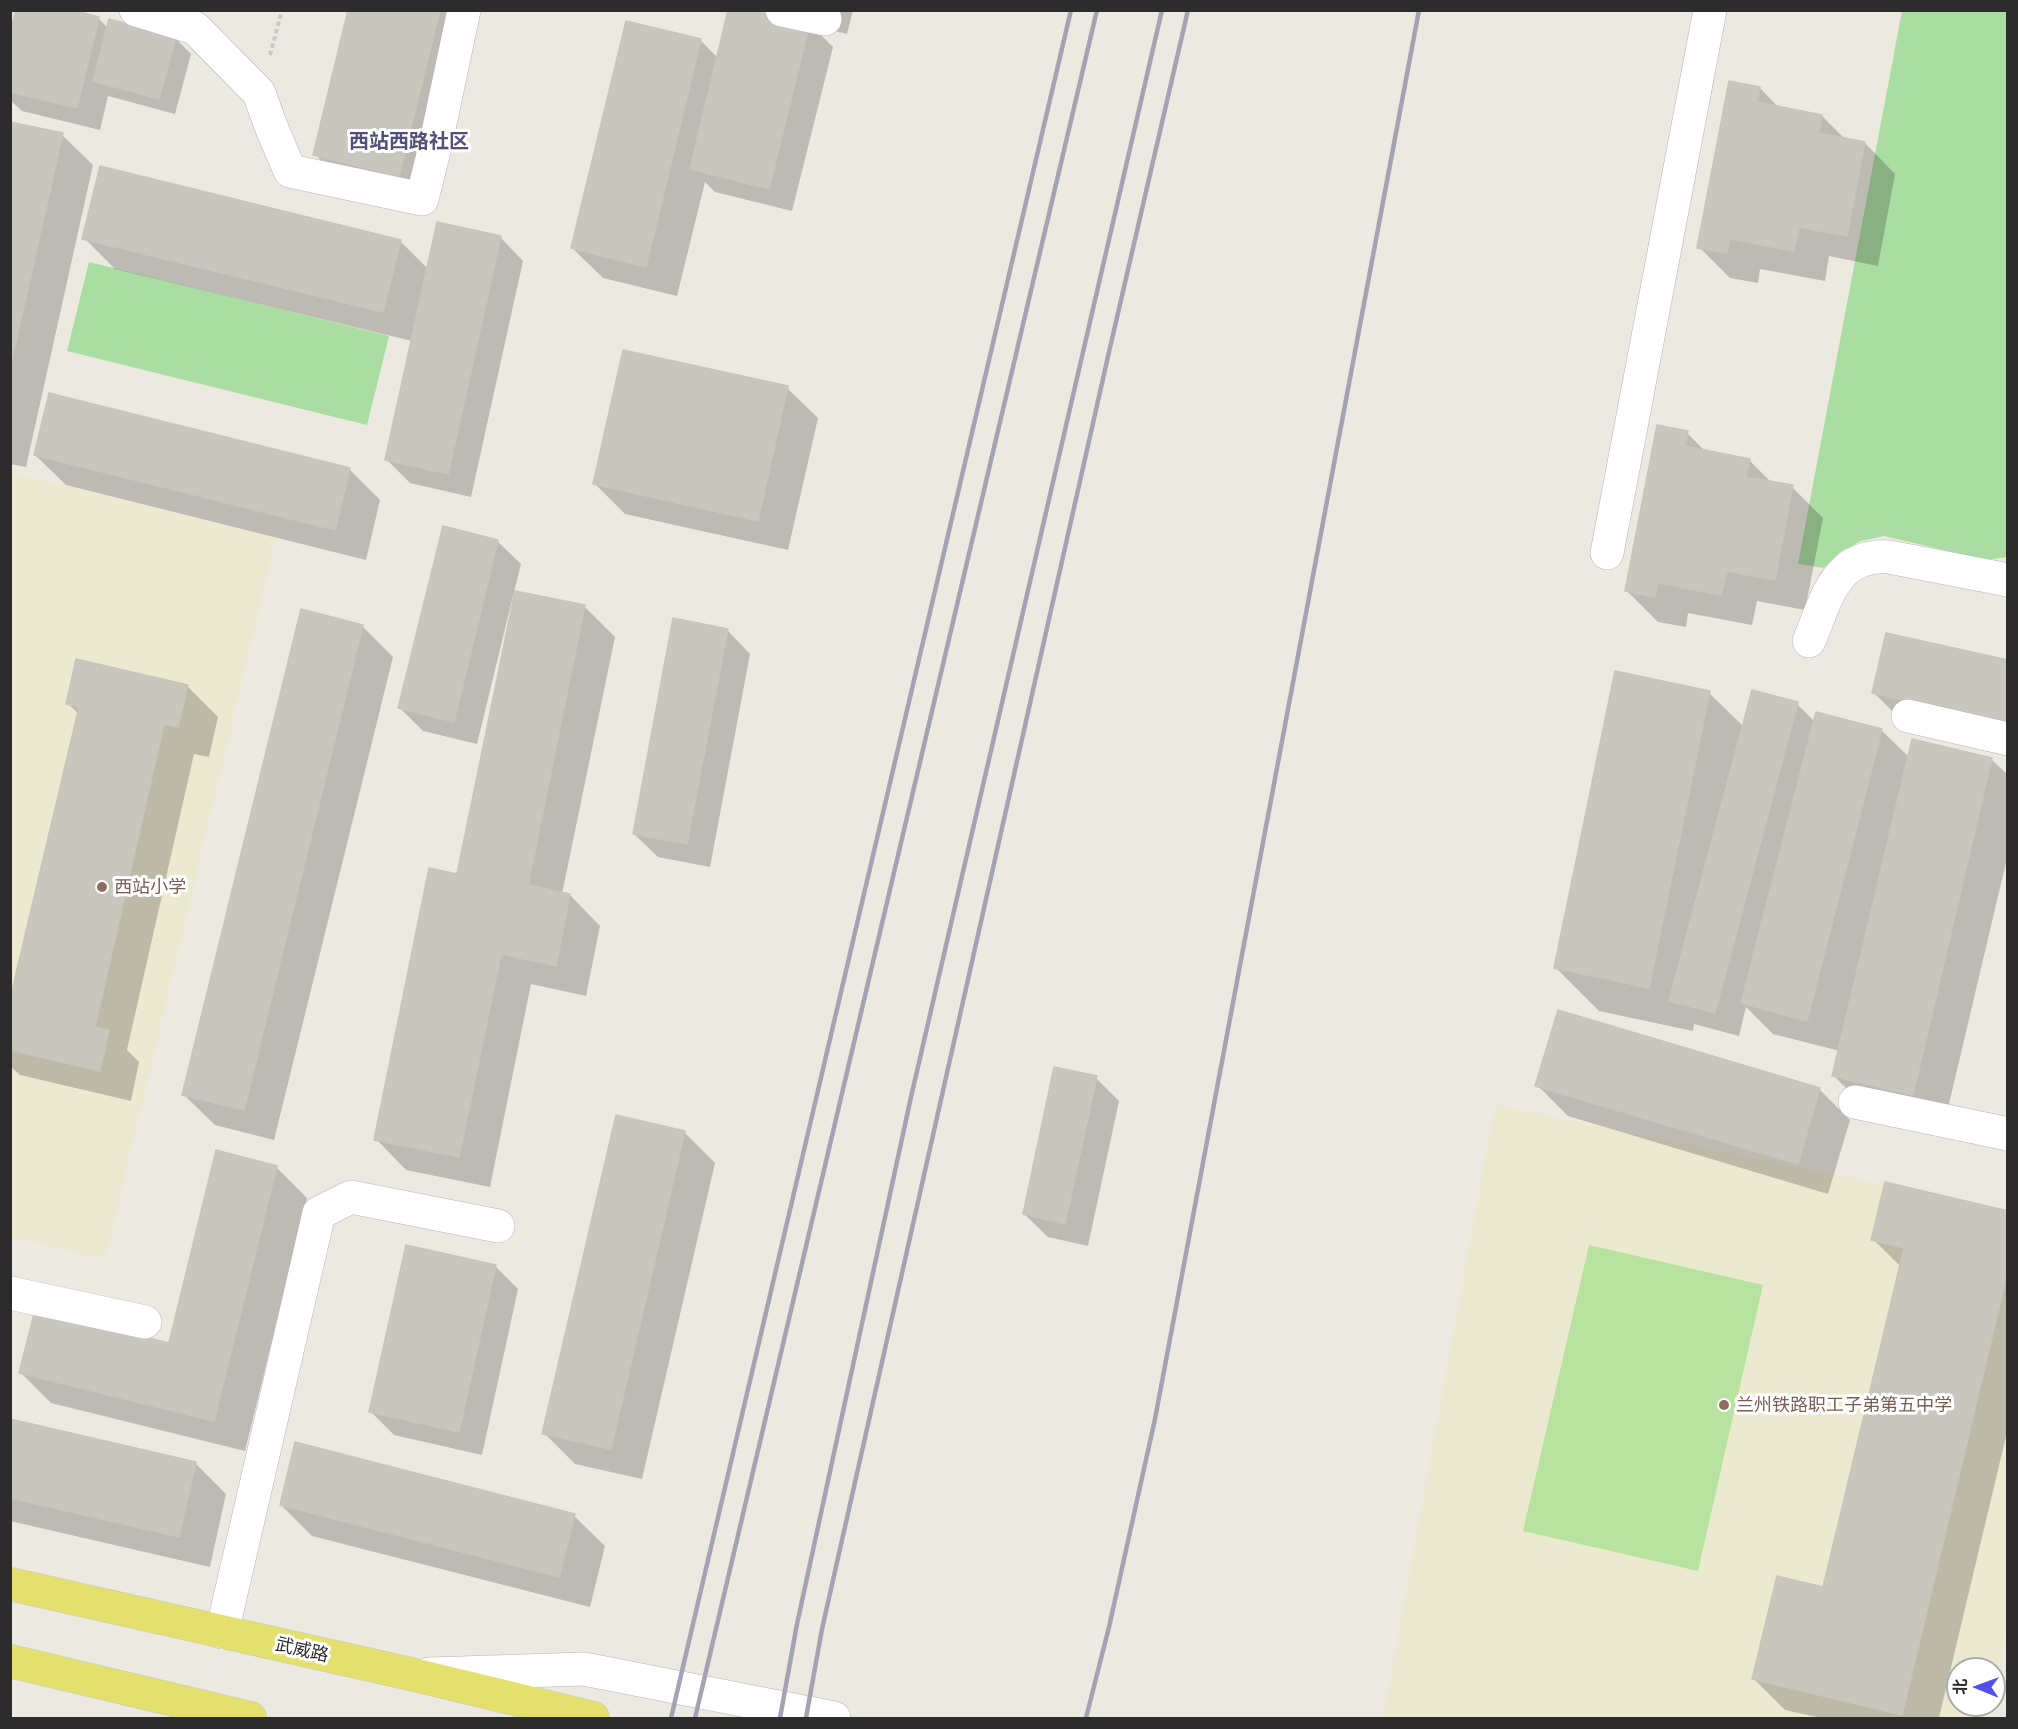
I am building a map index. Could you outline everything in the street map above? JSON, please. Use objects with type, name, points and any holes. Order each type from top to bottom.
[{"type":"main road","name":"武威路","points":[[10,1584],[415,1675],[593,1719]]},
{"type":"main road","points":[[10,1661],[250,1719]]},
{"type":"street","points":[[136,10],[195,27],[259,93],[290,171],[422,199],[464,10]]},
{"type":"street","points":[[782,10],[825,19]]},
{"type":"street","points":[[1607,553],[1710,10]]},
{"type":"street","points":[[1809,641],[1834,585],[1843,571],[1856,561],[1872,556],[1889,557],[2007,580]]},
{"type":"street","points":[[1908,716],[2007,739]]},
{"type":"street","points":[[1855,1102],[2007,1134]]},
{"type":"street","points":[[222,1632],[319,1213],[351,1197],[498,1226]]},
{"type":"street","points":[[10,1293],[144,1322]]},
{"type":"street","points":[[415,1675],[584,1669],[834,1719]]},
{"type":"shaded area","name":"西站小学","points":[[11,473],[276,537],[105,1259],[11,1237]]},
{"type":"shaded area","name":"兰州铁路职工子弟第五中学","points":[[1495,1105],[2007,1210],[2007,1627],[2000,1657],[1946,1657],[1946,1717],[1986,1718],[1383,1718]]},
{"type":"green space","points":[[1902,11],[2007,11],[2007,557],[1987,560],[1884,536],[1861,541],[1840,552],[1824,568],[1798,564]]},
{"type":"green space","points":[[89,262],[389,336],[367,425],[67,351]]},
{"type":"green space","points":[[1589,1245],[1763,1285],[1698,1571],[1523,1531]]},
{"type":"building","points":[[16,10],[73,10],[99,17],[77,108],[10,92],[10,32]]},
{"type":"building","points":[[348,10],[440,10],[399,176],[313,155]]},
{"type":"building","points":[[728,10],[762,10],[810,22],[769,189],[690,169]]},
{"type":"building","points":[[109,19],[176,37],[159,99],[93,81]]},
{"type":"building","points":[[626,21],[701,39],[646,267],[571,248]]},
{"type":"building","points":[[1729,81],[1760,87],[1757,102],[1822,115],[1819,133],[1865,142],[1847,236],[1799,227],[1794,251],[1730,239],[1727,253],[1697,248]]},
{"type":"building","points":[[10,122],[63,133],[10,368]]},
{"type":"building","points":[[100,166],[401,240],[383,312],[82,239]]},
{"type":"building","points":[[437,222],[501,236],[448,474],[385,460]]},
{"type":"building","points":[[623,350],[788,386],[758,521],[593,484]]},
{"type":"building","points":[[49,393],[350,468],[335,530],[34,455]]},
{"type":"building","points":[[1657,425],[1688,431],[1685,446],[1750,459],[1746,477],[1793,485],[1775,580],[1727,571],[1721,595],[1658,583],[1655,597],[1625,591]]},
{"type":"building","points":[[443,526],[498,540],[454,722],[398,708]]},
{"type":"building","points":[[515,591],[585,605],[528,885],[570,894],[556,966],[501,954],[459,1157],[374,1140],[429,868],[457,874]]},
{"type":"building","points":[[301,609],[363,625],[244,1110],[182,1095]]},
{"type":"building","points":[[673,618],[728,629],[687,844],[633,834]]},
{"type":"building","points":[[1886,633],[2008,660],[2008,723],[1872,693]]},
{"type":"building","points":[[76,659],[188,685],[178,727],[164,724],[95,1027],[109,1030],[100,1071],[10,1050],[10,999],[79,707],[66,704]]},
{"type":"building","points":[[1615,671],[1710,691],[1649,988],[1554,968]]},
{"type":"building","points":[[1752,690],[1798,702],[1715,1013],[1669,1001]]},
{"type":"building","points":[[1816,712],[1882,729],[1807,1021],[1741,1003]]},
{"type":"building","points":[[1912,739],[1992,758],[1913,1095],[1832,1076]]},
{"type":"building","points":[[1558,1010],[1820,1088],[1798,1164],[1535,1086]]},
{"type":"building","points":[[1054,1067],[1097,1076],[1065,1224],[1023,1214]]},
{"type":"building","points":[[616,1115],[685,1131],[611,1449],[542,1434]]},
{"type":"building","points":[[216,1150],[277,1166],[214,1421],[19,1373],[35,1310],[169,1343]]},
{"type":"building","points":[[1885,1182],[2008,1211],[2008,1270],[1902,1715],[1752,1679],[1777,1576],[1823,1587],[1904,1248],[1871,1240]]},
{"type":"building","points":[[406,1245],[496,1265],[459,1432],[369,1412]]},
{"type":"building","points":[[10,1419],[196,1462],[179,1537],[10,1498]]},
{"type":"building","points":[[295,1442],[575,1514],[559,1577],[280,1505]]},
{"type":"railway","points":[[671,1718],[1071,10]]},
{"type":"railway","points":[[695,1718],[1097,10]]},
{"type":"railway","points":[[780,1718],[797,1624],[911,1097],[1162,10]]},
{"type":"railway","points":[[806,1718],[822,1629],[1188,10]]},
{"type":"railway","points":[[1086,1718],[1109,1627],[1155,1419],[1419,10]]},
{"type":"place","name":"西站小学","points":[[102,887]]},
{"type":"place","name":"兰州铁路职工子弟第五中学","points":[[1724,1405]]},
{"type":"district","name":"西站西路社区","points":[[409,142]]}]
